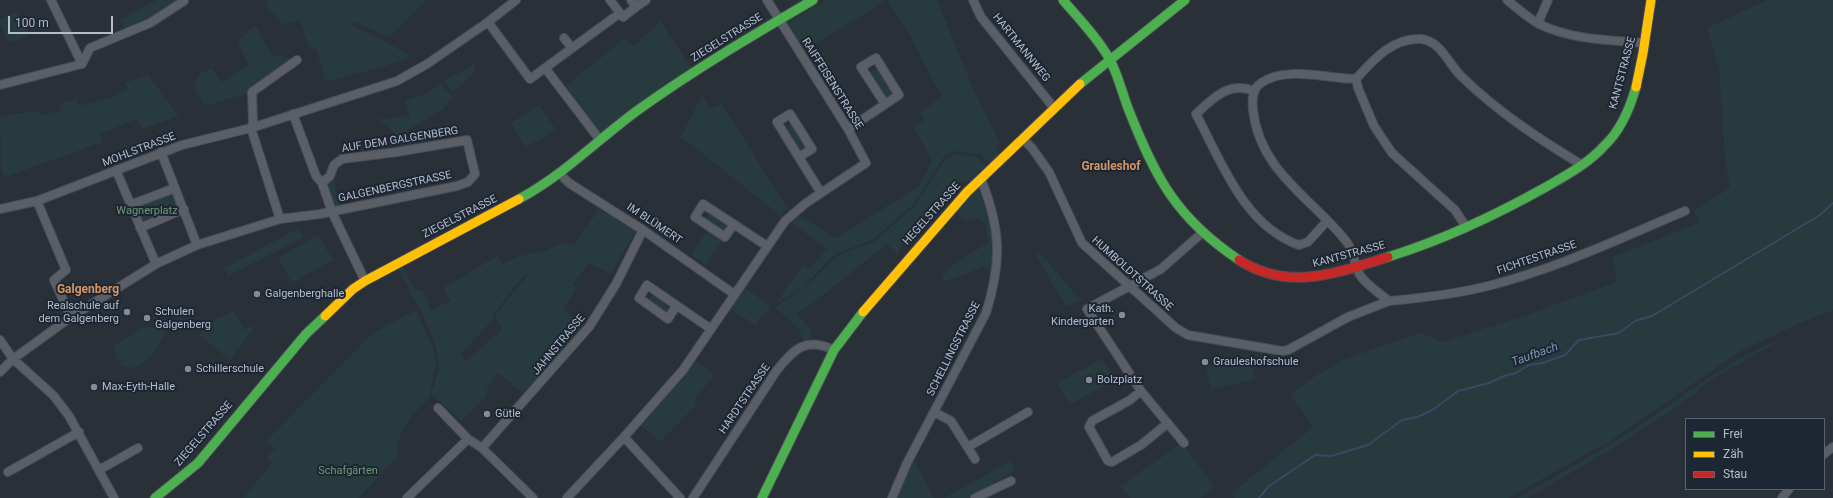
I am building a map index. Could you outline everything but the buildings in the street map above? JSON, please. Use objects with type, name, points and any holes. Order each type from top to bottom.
[{"type":"street","points":[[51,0],[82,64]]},
{"type":"street","name":"MOHLSTRASSE","points":[[0,209],[37,201],[182,145],[251,128],[368,91],[416,71],[488,22],[516,0]]},
{"type":"street","points":[[610,0],[623,17],[646,0]]},
{"type":"street","points":[[630,0],[636,7]]},
{"type":"street","name":"RAIFFEISENSTRASSE","points":[[767,0],[848,129],[865,159],[866,163],[821,193]]},
{"type":"street","name":"ZIEGELSTRASSE","points":[[155,498],[198,463],[306,334],[336,304],[364,281],[503,208],[560,175],[600,140],[650,102],[705,65],[813,0]]},
{"type":"street","name":"HARTMANNWEG","points":[[973,0],[981,17],[1054,108]]},
{"type":"street","name":"KANTSTRASSE","points":[[1063,0],[1108,59],[1145,148],[1167,192],[1202,233],[1242,262],[1270,274],[1300,278],[1322,276],[1402,253],[1466,227],[1521,202],[1582,165],[1613,137],[1625,116],[1645,43],[1651,0]]},
{"type":"street","name":"HEGELSTRASSE","points":[[762,498],[834,350],[863,312],[947,213],[1054,108],[1108,59],[1185,0]]},
{"type":"street","points":[[1507,0],[1538,23],[1562,33],[1591,39],[1645,43]]},
{"type":"street","points":[[1538,23],[1548,0]]},
{"type":"street","points":[[0,85],[82,64],[90,48],[150,23],[184,1]]},
{"type":"street","points":[[488,22],[530,79],[620,13]]},
{"type":"street","points":[[564,38],[572,48]]},
{"type":"street","points":[[1356,79],[1384,50],[1403,41],[1421,39],[1434,44],[1455,70],[1500,112],[1582,165]]},
{"type":"street","points":[[848,129],[899,95],[876,58],[861,68],[884,104]]},
{"type":"street","points":[[280,220],[251,128],[253,122],[252,92],[297,60]]},
{"type":"street","points":[[545,68],[600,140]]},
{"type":"street","points":[[1356,79],[1286,74],[1271,77],[1260,84],[1254,91],[1252,101],[1254,121],[1263,146],[1278,170],[1293,188],[1347,242],[1355,256],[1360,275],[1389,301]]},
{"type":"street","points":[[1356,79],[1358,88],[1374,126],[1392,153],[1455,210],[1466,227]]},
{"type":"street","points":[[1254,91],[1245,87],[1229,89],[1214,98],[1196,114],[1223,170],[1254,214],[1294,243],[1299,245],[1308,242],[1327,221]]},
{"type":"street","points":[[293,114],[316,176],[322,183],[332,212]]},
{"type":"street","points":[[567,498],[624,437],[688,363],[785,221],[821,193],[777,122],[790,114],[812,149],[799,157]]},
{"type":"street","name":"HUMBOLDTSTRASSE","points":[[1023,139],[1032,148],[1048,172],[1082,244],[1176,328],[1188,335],[1282,351]]},
{"type":"street","name":"AUF DEM GALGENBERG","points":[[322,183],[330,176],[334,166],[342,159],[397,152],[467,140],[474,166]]},
{"type":"street","points":[[161,152],[197,245]]},
{"type":"street","name":"GALGENBERGSTRASSE","points":[[0,372],[13,359],[71,317],[156,264],[197,245],[280,220],[332,212],[457,186],[468,182],[475,174],[474,166]]},
{"type":"street","points":[[116,170],[156,264]]},
{"type":"street","name":"IM BLÜMERT","points":[[560,175],[569,183],[643,230],[734,294]]},
{"type":"street","name":"SCHELLINGSTRASSE","points":[[892,498],[907,463],[986,313],[996,278],[998,253],[995,224],[989,200],[980,179]]},
{"type":"street","points":[[130,205],[174,188]]},
{"type":"street","points":[[37,201],[66,270],[54,280],[71,317]]},
{"type":"street","points":[[734,224],[725,237],[695,217],[703,204],[734,224],[767,246]]},
{"type":"street","points":[[140,228],[184,209]]},
{"type":"street","name":"FICHTESTRASSE","points":[[1282,351],[1288,350],[1348,317],[1389,301],[1457,293],[1490,285],[1557,263],[1685,211]]},
{"type":"street","name":"GALGENBERGSTRASSE","points":[[332,212],[364,281]]},
{"type":"street","name":"JAHNSTRASSE","points":[[482,448],[589,328],[616,284],[643,230]]},
{"type":"street","points":[[1184,443],[1142,391],[1087,310],[1161,269],[1202,233]]},
{"type":"street","points":[[676,306],[668,319],[639,298],[647,285],[711,329]]},
{"type":"street","points":[[0,340],[13,359],[53,395],[69,416],[114,498]]},
{"type":"street","name":"HARDTSTRASSE","points":[[693,498],[787,357],[800,348],[812,343],[822,344],[834,350]]},
{"type":"street","points":[[1142,391],[1130,400],[1092,421],[1089,426],[1108,462],[1112,462],[1141,445],[1168,423]]},
{"type":"street","points":[[438,408],[468,438],[482,448],[533,498]]},
{"type":"street","points":[[934,412],[951,421],[975,459]]},
{"type":"street","points":[[968,447],[1028,412]]},
{"type":"street","points":[[8,472],[79,432]]},
{"type":"street","points":[[624,437],[680,498]]},
{"type":"street","points":[[407,498],[468,438]]},
{"type":"street","points":[[1825,453],[1833,447]]},
{"type":"street","points":[[99,470],[138,448]]},
{"type":"street","points":[[975,498],[1011,481]]},
{"type":"street","points":[[1782,498],[1788,490]]},
{"type":"green space","points":[[156,0],[181,0],[152,19],[126,30],[119,20]]},
{"type":"green space","points":[[269,0],[371,0],[367,5],[372,0],[425,0],[390,37],[354,22],[351,25],[385,41],[411,57],[385,66],[326,82],[316,49],[309,46],[299,21],[283,24],[266,6]]},
{"type":"green space","points":[[825,0],[887,0],[805,50],[787,24]]},
{"type":"green space","points":[[887,0],[937,0],[975,93],[1000,143],[995,147],[1000,156],[992,164],[979,154],[956,151],[945,155],[914,204],[873,240],[842,251],[830,259],[804,287],[776,303],[803,265],[809,269],[827,248],[790,222],[798,215],[836,238],[919,186],[932,160],[913,127],[924,120],[920,113],[942,96],[912,39]]},
{"type":"green space","points":[[1767,0],[1833,0],[1833,310],[1802,322],[1742,350],[1610,441],[1508,498],[1235,498],[1232,493],[1313,427],[1290,395],[1309,380],[1342,360],[1420,333],[1443,342],[1529,314],[1617,282],[1612,257],[1699,223],[1694,210],[1730,188],[1725,158],[1719,70],[1707,28]]},
{"type":"green space","points":[[16,12],[19,16],[21,16],[30,35],[9,43],[0,24],[0,19]]},
{"type":"green space","points":[[660,21],[692,69],[649,97],[599,134],[566,86],[625,38],[633,47]]},
{"type":"green space","points":[[255,25],[272,55],[289,57],[291,63],[252,92],[205,106],[194,87],[199,74],[212,68],[222,82],[248,65],[238,41]]},
{"type":"green space","points":[[473,65],[476,69],[453,92],[444,81]]},
{"type":"green space","points":[[879,67],[894,93],[886,99],[869,73]]},
{"type":"green space","points":[[148,75],[179,116],[142,129],[136,119],[100,134],[102,142],[6,177],[1,171],[0,117],[34,111],[43,115],[61,110],[60,103],[77,100],[79,106],[112,97],[128,89],[125,83]]},
{"type":"green space","points":[[440,83],[453,97],[443,109],[408,130],[413,147],[401,149],[397,136],[379,119],[410,116],[405,101],[427,93]]},
{"type":"green space","points":[[702,96],[711,108],[722,104],[787,208],[781,216],[692,145],[680,138]]},
{"type":"green space","points":[[539,105],[556,130],[525,148],[511,123]]},
{"type":"green space","points":[[793,123],[809,148],[800,153],[784,129]]},
{"type":"green space","points":[[957,154],[977,157],[986,165],[969,181],[958,182],[955,193],[922,231],[909,229],[897,255],[887,244],[817,300],[796,314],[811,330],[812,342],[804,343],[799,328],[775,307],[804,288],[832,261],[843,253],[874,242],[915,205],[946,158]]},
{"type":"green space","points":[[331,177],[334,180],[340,208],[333,210],[324,184]]},
{"type":"green space","points":[[979,186],[987,207],[991,228],[993,249],[992,272],[984,267],[943,282],[942,276],[953,265],[989,242],[985,222],[979,219],[963,220],[955,209]]},
{"type":"green space","name":"Wagnerplatz","points":[[174,189],[182,208],[140,227],[132,205]]},
{"type":"green space","points":[[599,209],[636,231],[611,274],[589,263],[573,284],[577,287],[563,310],[589,327],[528,397],[498,373],[487,389],[486,397],[461,421],[431,394],[438,372],[439,364],[437,353],[423,316],[398,270],[403,267],[414,289],[422,291],[427,298],[431,311],[451,300],[443,288],[497,256],[503,264],[519,256],[545,251],[562,243],[574,245]],"holes":[[[530,272],[495,315],[502,330],[466,361],[461,353],[493,320],[493,315],[521,279]]]},
{"type":"green space","points":[[711,210],[732,224],[725,235],[704,221]]},
{"type":"green space","points":[[299,228],[304,237],[228,276],[224,268]]},
{"type":"green space","points":[[709,228],[724,238],[706,264],[691,255]]},
{"type":"green space","points":[[318,235],[333,260],[292,283],[278,258]]},
{"type":"green space","points":[[1039,252],[1081,300],[1066,307],[1036,255]]},
{"type":"green space","points":[[742,286],[771,306],[755,325],[727,307]]},
{"type":"green space","points":[[654,292],[674,306],[667,317],[647,302]]},
{"type":"green space","name":"Schafgärten","points":[[416,310],[433,348],[436,362],[429,398],[411,416],[399,438],[396,458],[359,498],[243,498],[272,463],[266,458],[275,449],[266,441],[373,333]]},
{"type":"green space","points":[[234,311],[245,330],[258,322],[230,360],[198,334],[218,318]]},
{"type":"green space","points":[[161,326],[165,332],[163,338],[149,357],[135,368],[122,366],[116,357],[114,346],[141,328]]},
{"type":"green space","points":[[1783,338],[1710,381],[1679,406],[1615,447],[1528,498],[1517,498],[1625,435],[1727,366],[1764,346]]},
{"type":"green space","points":[[1250,355],[1256,379],[1211,390],[1205,366]]},
{"type":"green space","points":[[693,358],[714,375],[695,399],[696,405],[660,442],[639,424]]},
{"type":"green space","points":[[1102,359],[1115,380],[1070,405],[1057,383]]},
{"type":"green space","points":[[1182,443],[1212,484],[1212,490],[1201,498],[1130,498],[1120,486]]},
{"type":"green space","points":[[911,455],[934,498],[892,498]]},
{"type":"green space","points":[[1010,461],[1016,470],[995,482],[997,487],[975,498],[944,498]]},
{"type":"waterway","name":"Taufbach","points":[[1259,498],[1269,486],[1315,455],[1331,456],[1368,445],[1402,420],[1418,417],[1434,409],[1458,391],[1489,383],[1504,376],[1516,373],[1529,365],[1543,363],[1565,355],[1579,340],[1619,333],[1635,321],[1652,316],[1820,215],[1833,203]]},
{"type":"traffic: fast","points":[[519,199],[566,168],[623,121],[659,95],[724,53],[813,0]]},
{"type":"traffic: fast","points":[[1063,0],[1094,36],[1110,60],[1138,133],[1158,175],[1170,194],[1183,212],[1199,228],[1217,244],[1239,260]]},
{"type":"traffic: fast","points":[[1080,84],[1185,0]]},
{"type":"traffic: fast","points":[[1388,257],[1429,243],[1489,217],[1546,187],[1577,168],[1599,151],[1616,133],[1628,111],[1636,87]]},
{"type":"traffic: fast","points":[[762,498],[834,350],[863,312]]},
{"type":"traffic: fast","points":[[155,498],[198,463],[306,334],[325,316]]},
{"type":"traffic: slow","points":[[1636,87],[1651,0]]},
{"type":"traffic: slow","points":[[863,312],[967,192],[1080,84]]},
{"type":"traffic: slow","points":[[325,316],[353,289],[365,281],[519,199]]},
{"type":"traffic: jam","points":[[1239,260],[1258,270],[1276,275],[1294,277],[1313,276],[1350,269],[1388,257]]},
{"type":"place","name":"Galgenberghalle","points":[[257,294]]},
{"type":"place","name":"Realschule auf dem Galgenberg","points":[[127,312]]},
{"type":"place","name":"Kath. Kindergarten","points":[[1122,315]]},
{"type":"place","name":"Schulen Galgenberg","points":[[147,318]]},
{"type":"place","name":"Grauleshofschule","points":[[1205,362]]},
{"type":"place","name":"Schillerschule","points":[[188,369]]},
{"type":"place","name":"Bolzplatz","points":[[1089,380]]},
{"type":"place","name":"Max-Eyth-Halle","points":[[94,387]]},
{"type":"place","name":"Gütle","points":[[487,414]]},
{"type":"district","name":"Grauleshof","points":[[1111,167]]},
{"type":"district","name":"Galgenberg","points":[[88,290]]}]
